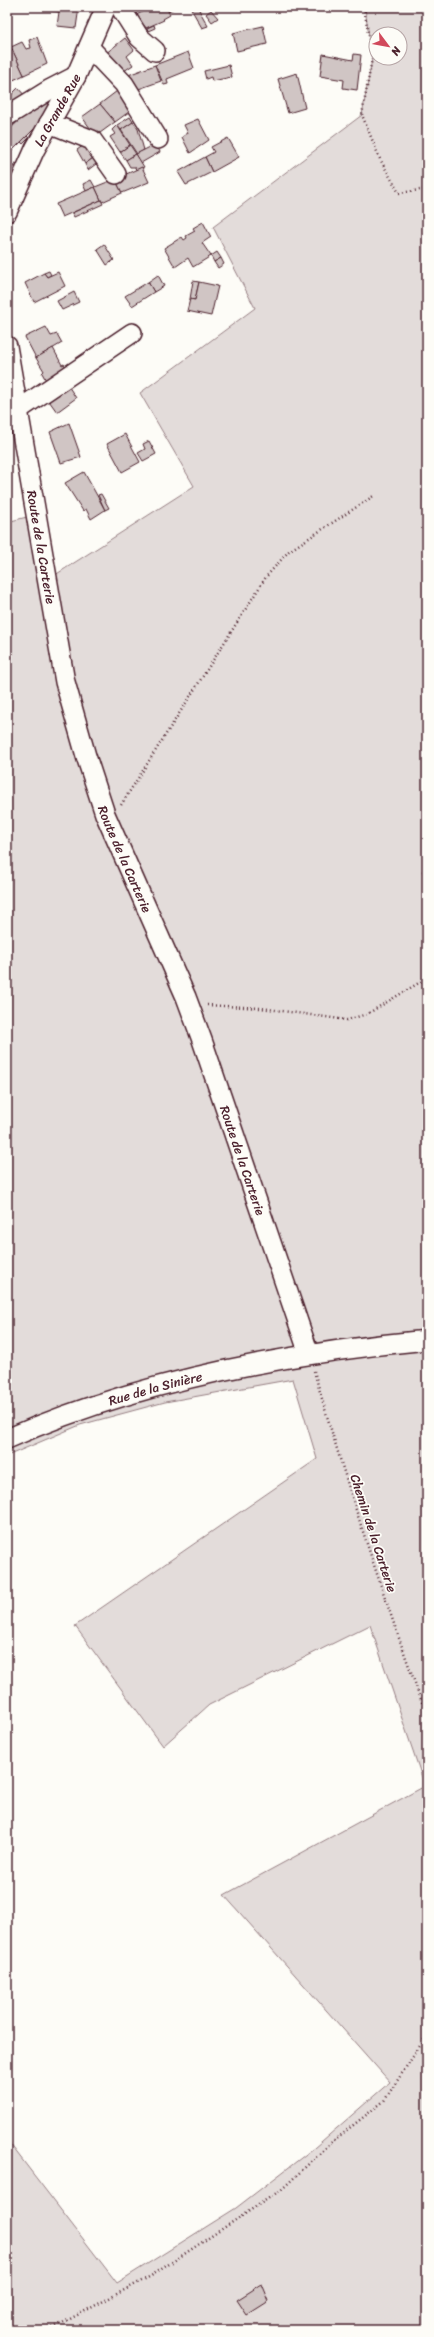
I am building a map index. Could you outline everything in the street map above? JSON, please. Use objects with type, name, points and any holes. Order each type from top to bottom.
[{"type":"street","name":"La Grande Rue","points":[[7,212],[49,123],[76,76],[89,47],[117,8]]},
{"type":"street","points":[[117,8],[139,37],[155,51]]},
{"type":"street","points":[[89,47],[124,84],[158,139]]},
{"type":"street","points":[[7,116],[49,90],[76,76]]},
{"type":"street","points":[[49,123],[92,140],[116,174]]},
{"type":"street","points":[[18,410],[132,333]]},
{"type":"street","name":"Route de la Carterie","points":[[7,346],[65,682],[105,814],[186,997],[265,1220],[309,1354]]},
{"type":"street","name":"Rue de la Sinière","points":[[7,1439],[46,1422],[158,1387],[309,1354],[427,1340]]},
{"type":"path","points":[[364,7],[372,59],[362,115],[380,159],[399,193],[427,189]]},
{"type":"path","points":[[105,814],[121,805],[266,577],[289,551],[375,495]]},
{"type":"path","points":[[186,997],[204,1004],[261,1008],[347,1020],[367,1014],[427,978]]},
{"type":"path","name":"Chemin de la Carterie","points":[[309,1354],[334,1441],[388,1607],[427,1716]]},
{"type":"path","points":[[49,2330],[152,2276],[281,2190],[333,2141],[384,2102],[427,2035]]},
{"type":"shaded area","points":[[427,7],[427,867],[422,871],[427,880],[427,2330],[7,2330],[7,2140],[117,2283],[236,2208],[314,2148],[390,2082],[224,1895],[425,1786],[370,1625],[209,1705],[163,1746],[75,1626],[317,1459],[293,1379],[165,1402],[80,1425],[7,1456],[7,522],[27,517],[52,577],[194,486],[140,393],[255,308],[213,227],[362,115],[371,66],[408,66],[408,26],[368,26],[368,30],[365,8]]},
{"type":"building","points":[[52,7],[79,7],[76,28],[57,26],[59,12],[52,11]]},
{"type":"building","points":[[153,7],[177,7],[168,11],[170,15],[163,19],[164,20],[146,28],[136,15]]},
{"type":"building","points":[[190,7],[204,7],[199,10],[208,26],[202,28]]},
{"type":"building","points":[[211,10],[218,18],[212,22],[206,14]]},
{"type":"building","points":[[154,25],[155,28],[148,31],[147,28]]},
{"type":"building","points":[[263,26],[267,44],[237,51],[233,33]]},
{"type":"building","points":[[37,37],[47,64],[24,75],[11,47],[22,42],[26,49],[31,48],[29,40]]},
{"type":"building","points":[[125,38],[134,50],[127,56],[133,65],[121,73],[105,54]]},
{"type":"building","points":[[12,49],[24,75],[9,82],[7,80],[7,51]]},
{"type":"building","points":[[188,52],[194,68],[167,79],[168,84],[164,85],[155,65]]},
{"type":"building","points":[[323,54],[353,60],[354,54],[361,55],[357,90],[343,88],[344,80],[320,76]]},
{"type":"building","points":[[155,65],[161,81],[133,91],[123,77]]},
{"type":"building","points":[[229,65],[232,77],[212,81],[211,77],[206,79],[204,71]]},
{"type":"building","points":[[297,73],[305,108],[288,113],[278,79]]},
{"type":"building","points":[[18,88],[26,97],[7,110],[7,99]]},
{"type":"building","points":[[121,88],[133,109],[115,122],[100,104]]},
{"type":"building","points":[[42,98],[51,108],[45,118],[8,155],[7,132]]},
{"type":"building","points":[[100,104],[115,122],[96,136],[82,117]]},
{"type":"building","points":[[130,117],[133,122],[121,130],[117,125]]},
{"type":"building","points":[[198,119],[209,140],[190,153],[182,137],[188,133],[184,125]]},
{"type":"building","points":[[133,122],[138,129],[144,150],[137,154],[121,130]]},
{"type":"building","points":[[117,125],[130,145],[120,152],[110,137],[115,134],[112,130]]},
{"type":"building","points":[[27,136],[29,138],[23,144],[21,142]]},
{"type":"building","points":[[228,138],[239,157],[212,172],[205,157],[214,152],[211,147]]},
{"type":"building","points":[[87,143],[96,156],[85,164],[77,150]]},
{"type":"building","points":[[156,144],[160,152],[141,163],[136,154]]},
{"type":"building","points":[[130,145],[136,154],[126,160],[120,152]]},
{"type":"building","points":[[136,154],[144,167],[136,170],[135,167],[130,167],[126,160]]},
{"type":"building","points":[[96,156],[100,161],[88,170],[85,164]]},
{"type":"building","points":[[205,157],[212,172],[186,185],[178,172]]},
{"type":"building","points":[[15,163],[19,164],[15,171],[12,169]]},
{"type":"building","points":[[142,167],[149,182],[122,193],[115,179]]},
{"type":"building","points":[[115,179],[122,193],[102,202],[95,187]]},
{"type":"building","points":[[91,180],[95,187],[86,191],[83,184]]},
{"type":"building","points":[[95,187],[101,200],[62,217],[56,204]]},
{"type":"building","points":[[101,200],[103,204],[74,217],[72,213]]},
{"type":"building","points":[[203,222],[211,237],[202,243],[211,256],[193,267],[188,258],[175,267],[164,248],[182,237],[184,240],[187,238],[186,236],[195,231],[193,228]]},
{"type":"building","points":[[104,244],[114,260],[107,265],[97,249]]},
{"type":"building","points":[[217,252],[221,258],[214,262],[211,256]]},
{"type":"building","points":[[221,258],[224,264],[218,268],[214,262]]},
{"type":"building","points":[[49,271],[51,275],[47,277],[44,273]]},
{"type":"building","points":[[58,272],[65,286],[34,302],[25,283],[44,273],[47,277]]},
{"type":"building","points":[[158,275],[164,286],[154,292],[148,282]]},
{"type":"building","points":[[193,281],[199,282],[195,300],[190,299]]},
{"type":"building","points":[[148,282],[154,292],[132,306],[125,296]]},
{"type":"building","points":[[199,282],[218,286],[211,316],[187,311],[190,299],[195,300]]},
{"type":"building","points":[[74,292],[79,302],[62,310],[57,301]]},
{"type":"building","points":[[46,327],[51,336],[57,334],[62,343],[36,358],[25,337]]},
{"type":"building","points":[[53,348],[62,365],[64,364],[68,370],[48,384],[42,373],[44,371],[36,358]]},
{"type":"building","points":[[67,384],[76,398],[57,412],[47,398]]},
{"type":"building","points":[[69,423],[81,457],[61,463],[50,432]]},
{"type":"building","points":[[125,434],[140,462],[122,472],[107,444]]},
{"type":"building","points":[[149,441],[156,454],[143,461],[138,453],[145,449],[143,444]]},
{"type":"building","points":[[84,472],[105,510],[91,519],[86,509],[83,511],[65,483]]},
{"type":"building","points":[[101,494],[109,508],[105,510],[98,495]]},
{"type":"building","points":[[262,2284],[269,2301],[247,2315],[237,2300]]}]
